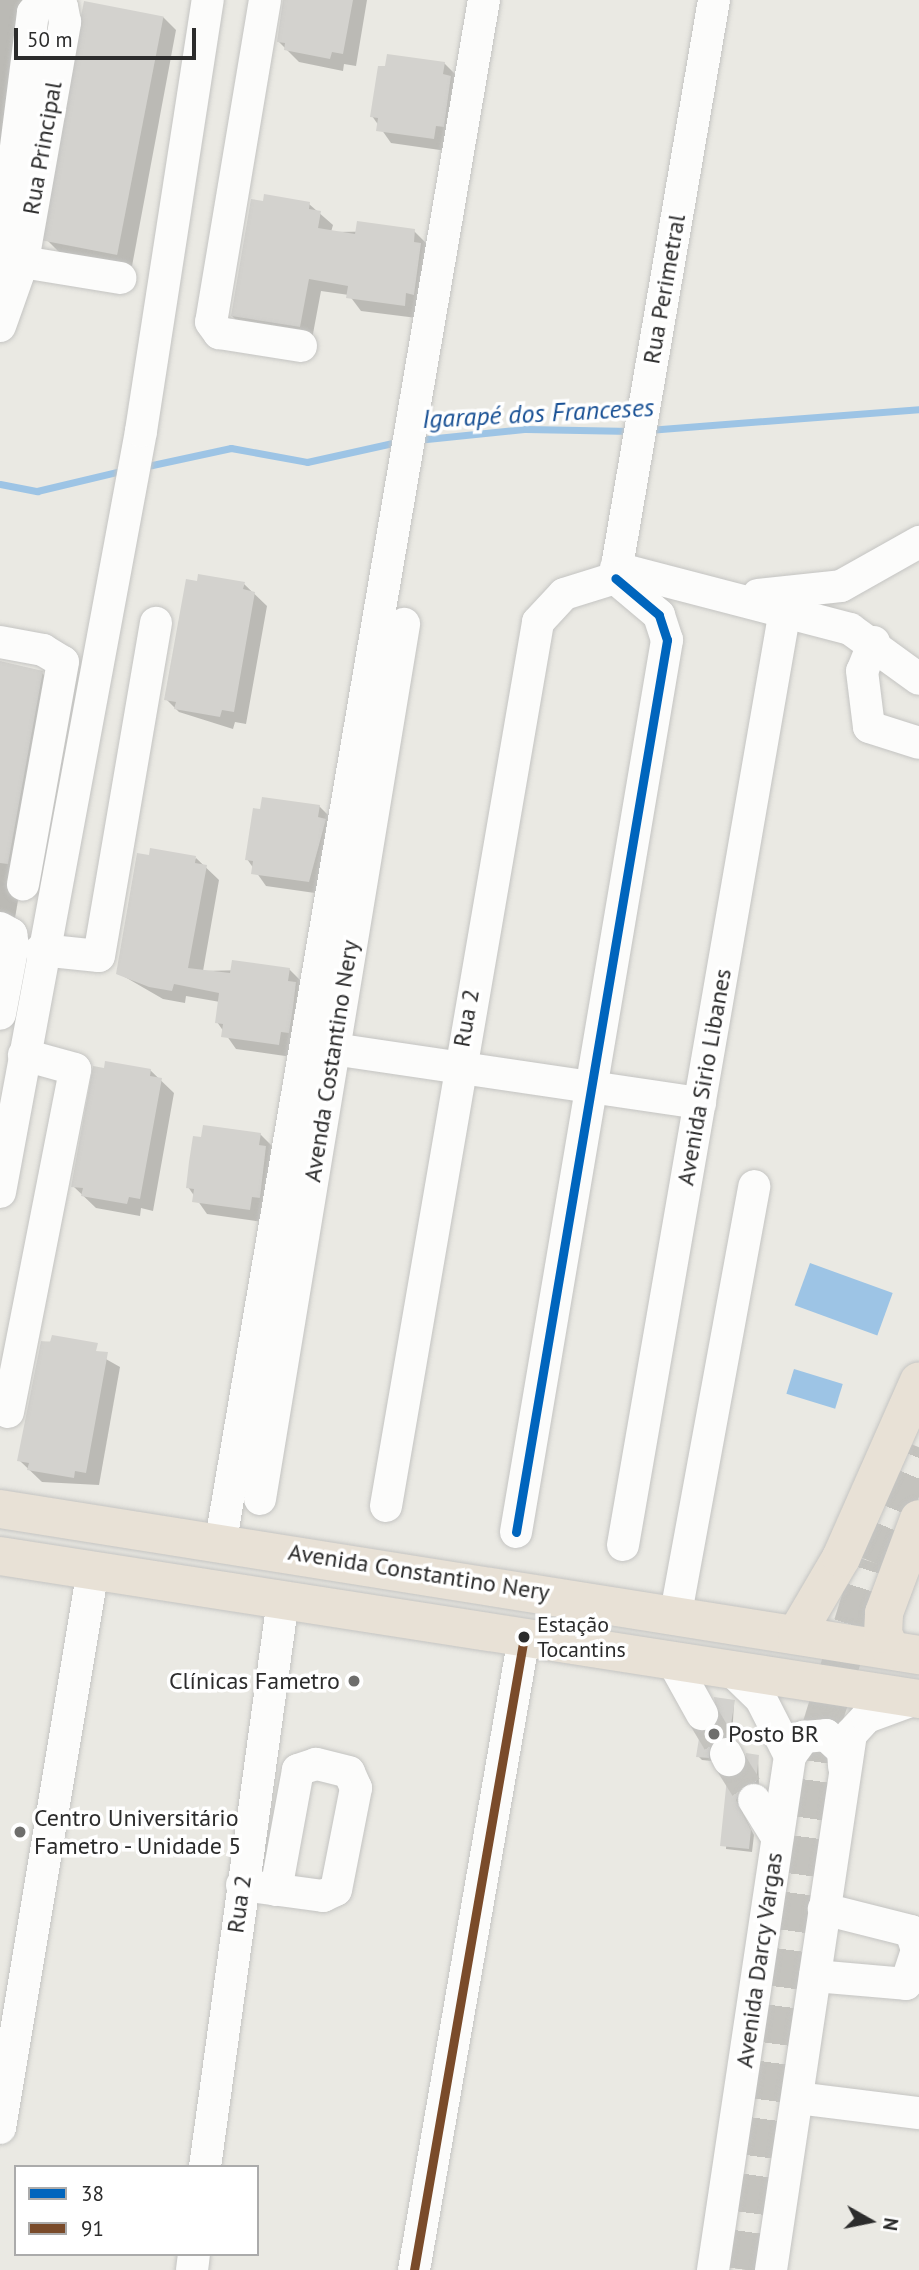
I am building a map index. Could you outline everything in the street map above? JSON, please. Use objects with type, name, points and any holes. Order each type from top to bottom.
[{"type":"highway","points":[[797,1633],[841,1558],[919,1381]]},
{"type":"highway","name":"Avenida Constantino Nery","points":[[4,1504],[905,1652]]},
{"type":"highway","points":[[905,1652],[883,1634],[884,1613],[919,1519]]},
{"type":"highway","name":"Avenida Constantino Nery","points":[[0,1556],[918,1699]]},
{"type":"street","name":"Rua Principal","points":[[10,266],[33,13],[43,0]]},
{"type":"street","name":"Rua Principal","points":[[0,326],[10,266],[65,22],[62,7],[50,0]]},
{"type":"street","points":[[0,1192],[41,950],[141,431],[208,0]]},
{"type":"street","points":[[265,0],[211,322],[219,333],[301,346]]},
{"type":"street","points":[[221,1540],[397,489],[484,0]]},
{"type":"street","name":"Rua Perimetral","points":[[616,573],[634,452],[647,391],[714,0]]},
{"type":"street","points":[[10,266],[120,278]]},
{"type":"street","points":[[743,597],[841,586],[919,542]]},
{"type":"street","points":[[616,573],[743,597],[785,610],[874,642],[919,679]]},
{"type":"street","points":[[516,1532],[667,640],[659,615],[616,573]]},
{"type":"street","name":"Rua 2","points":[[386,1506],[457,1070],[538,622],[564,594],[616,573]]},
{"type":"street","name":"Avenida Sirio Libanes","points":[[623,1545],[785,610]]},
{"type":"street","points":[[41,950],[99,958],[156,623]]},
{"type":"street","name":"Avenda Costantino Nery","points":[[260,1499],[404,624]]},
{"type":"street","points":[[0,642],[43,650],[63,662],[23,884]]},
{"type":"street","points":[[874,642],[862,671],[869,727],[917,750]]},
{"type":"street","points":[[0,928],[11,934],[13,945],[0,1014]]},
{"type":"street","points":[[333,1049],[457,1070],[700,1103]]},
{"type":"street","points":[[8,1412],[75,1069],[24,1055]]},
{"type":"street","points":[[676,1613],[754,1186]]},
{"type":"street","points":[[0,2129],[93,1569]]},
{"type":"street","name":"Rua 2","points":[[205,2165],[283,1600]]},
{"type":"street","points":[[414,2270],[524,1637]]},
{"type":"street","points":[[672,1660],[702,1714]]},
{"type":"street","points":[[730,1669],[772,1716],[790,1756],[804,1737],[826,1735],[843,1751],[844,1767]]},
{"type":"street","points":[[771,2270],[851,1734],[867,1717],[918,1699]]},
{"type":"street","name":"Avenida Darcy Vargas","points":[[713,2270],[790,1756]]},
{"type":"street","points":[[754,1800],[777,1837]]},
{"type":"street","points":[[242,1885],[276,1890]]},
{"type":"street","points":[[815,1976],[906,1984],[917,1950],[911,1931],[824,1909]]},
{"type":"street","points":[[798,2098],[919,2113]]},
{"type":"water","points":[[810,1263],[893,1293],[877,1335],[795,1305]]},
{"type":"water","points":[[794,1369],[843,1384],[835,1409],[786,1394]]},
{"type":"building","points":[[283,0],[353,0],[343,54],[332,52],[330,59],[284,50],[285,43],[277,42]]},
{"type":"building","points":[[84,1],[164,16],[117,255],[38,240]]},
{"type":"building","points":[[387,54],[445,62],[443,74],[451,76],[444,127],[436,126],[434,139],[376,131],[378,118],[370,117],[378,66],[385,66]]},
{"type":"building","points":[[264,194],[310,202],[309,209],[321,211],[318,228],[355,234],[357,221],[415,229],[414,242],[421,243],[414,295],[406,293],[405,306],[346,298],[348,286],[309,279],[300,327],[231,316],[251,199],[263,201]]},
{"type":"building","points":[[198,574],[245,582],[243,589],[255,592],[234,712],[222,710],[220,717],[174,709],[176,702],[164,700],[186,579],[197,581]]},
{"type":"building","points":[[0,661],[43,671],[8,864],[0,863]]},
{"type":"building","points":[[262,797],[320,805],[318,817],[326,819],[309,882],[251,874],[253,861],[245,860],[253,808],[260,809]]},
{"type":"building","points":[[150,848],[196,856],[195,863],[207,865],[188,968],[230,973],[232,960],[290,968],[288,981],[296,982],[293,1008],[289,1033],[281,1032],[279,1045],[221,1037],[223,1024],[215,1023],[219,993],[174,984],[172,991],[149,987],[116,974],[137,853],[149,855]]},
{"type":"building","points":[[105,1061],[151,1069],[150,1076],[162,1078],[140,1199],[129,1197],[127,1204],[81,1196],[83,1188],[71,1187],[93,1066],[104,1068]]},
{"type":"building","points":[[203,1125],[261,1133],[259,1145],[266,1146],[260,1198],[252,1197],[250,1210],[192,1202],[194,1189],[186,1188],[189,1162],[193,1136],[201,1137]]},
{"type":"building","points":[[52,1335],[98,1343],[96,1351],[108,1352],[86,1473],[75,1471],[74,1478],[27,1470],[29,1463],[17,1461],[41,1341],[50,1342]]},
{"type":"building","points":[[714,1697],[735,1700],[729,1736],[711,1743],[709,1758],[696,1757],[700,1732],[718,1723]]},
{"type":"building","name":"Posto BR","points":[[746,1753],[759,1755],[756,1782],[744,1785],[736,1800],[751,1830],[749,1849],[720,1846],[727,1778],[744,1771]]},
{"type":"waterway","name":"Igarapé dos Franceses","points":[[648,430],[919,409]]},
{"type":"waterway","name":"Igarapé dos Franceses","points":[[417,440],[526,429],[632,431]]},
{"type":"waterway","name":"Igarapé dos Franceses","points":[[143,467],[231,448],[307,462],[402,441]]},
{"type":"waterway","name":"Igarapé dos Franceses","points":[[0,484],[37,491],[125,470]]},
{"type":"tunnel","points":[[746,2270],[819,1734],[872,1562],[919,1447]]},
{"type":"tunnel","points":[[702,1714],[726,1754]]},
{"type":"tunnel","points":[[729,1760],[754,1800]]},
{"type":"transit line","name":"38","points":[[516,1532],[667,640],[659,615],[615,578]]},
{"type":"transit line","name":"91","points":[[414,2270],[524,1637]]},
{"type":"place","name":"Estação Tocantins","points":[[524,1637]]},
{"type":"place","name":"Clínicas Fametro","points":[[354,1681]]},
{"type":"place","name":"Posto BR","points":[[714,1734]]},
{"type":"place","name":"Centro Universitário Fametro - Unidade 5","points":[[20,1832]]}]
